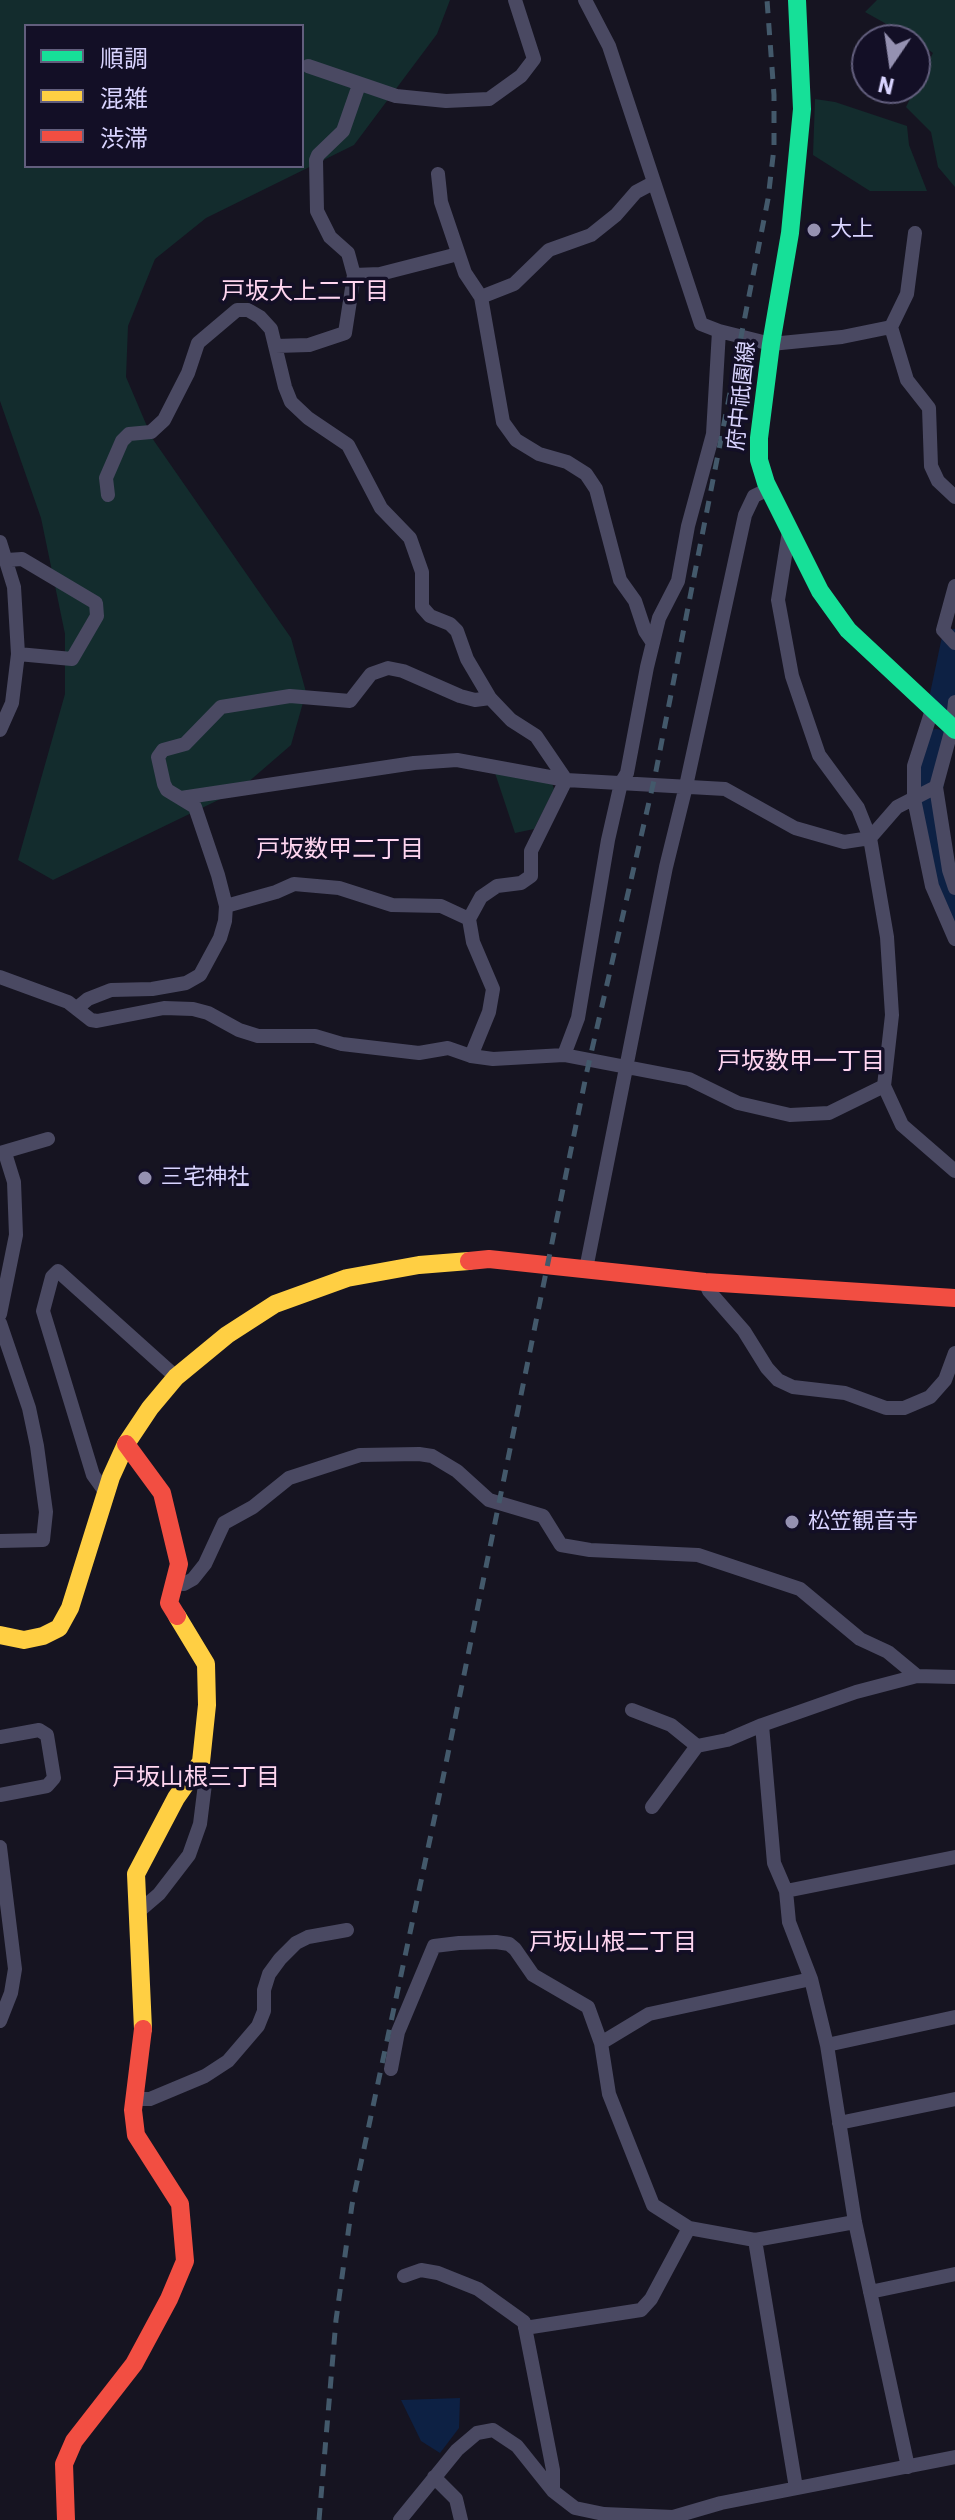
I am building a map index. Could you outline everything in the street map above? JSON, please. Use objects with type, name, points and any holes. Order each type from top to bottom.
[{"type":"street","points":[[308,66],[396,96],[446,101],[489,99],[521,76],[534,59],[515,0]]},
{"type":"street","points":[[585,0],[609,46],[701,324],[771,344],[842,337],[891,327]]},
{"type":"street","name":"府中祇園線","points":[[797,0],[802,109],[790,233],[771,344],[759,460],[769,489],[820,591],[848,630],[954,729]]},
{"type":"street","points":[[276,346],[309,345],[345,333],[354,275],[348,253],[330,237],[317,211],[316,160],[343,131],[359,85]]},
{"type":"street","points":[[438,174],[441,202],[458,254],[465,273],[481,297],[503,422],[516,440],[539,454],[567,462],[586,474],[596,489],[620,580],[635,601],[645,631],[653,643]]},
{"type":"street","points":[[481,297],[514,284],[549,250],[591,235],[616,215],[636,192],[653,183]]},
{"type":"street","points":[[915,233],[907,294],[891,327],[907,380],[929,408],[931,466],[938,481],[955,497]]},
{"type":"street","points":[[354,275],[394,271],[458,254]]},
{"type":"street","points":[[108,495],[106,478],[122,441],[129,434],[151,432],[164,420],[188,373],[198,343],[237,310],[248,310],[260,317],[271,329],[291,402],[316,425],[348,445],[381,508],[410,538],[422,572],[422,607],[430,616],[450,624],[457,631],[467,659],[490,698],[511,720],[536,736],[566,780]]},
{"type":"street","points":[[564,1055],[578,1018],[608,840],[621,783],[627,773],[653,643],[659,618],[678,581],[688,526],[713,434],[719,331]]},
{"type":"street","points":[[586,1269],[666,867],[745,515],[754,496],[769,489]]},
{"type":"street","points":[[789,531],[778,600],[792,676],[819,755],[858,808],[870,838],[888,953],[892,1015],[884,1086],[902,1125],[955,1171]]},
{"type":"street","points":[[0,542],[14,587],[18,654],[12,703],[0,730]]},
{"type":"street","points":[[7,560],[22,559],[96,603],[97,616],[72,659],[18,654]]},
{"type":"street","points":[[955,586],[943,630],[955,643]]},
{"type":"street","points":[[77,1008],[88,999],[111,990],[152,989],[186,983],[200,975],[220,938],[226,906],[195,807],[167,790],[164,784],[158,757],[163,750],[185,744],[221,707],[290,696],[350,701],[371,674],[388,668],[403,671],[460,696],[475,700],[490,698]]},
{"type":"street","points":[[955,702],[954,729],[936,787],[949,870],[955,888]]},
{"type":"street","points":[[932,710],[914,766],[914,799],[932,886],[955,939]]},
{"type":"street","points":[[181,798],[414,763],[457,760],[566,780],[725,789],[795,828],[844,842],[870,838],[897,807],[936,787]]},
{"type":"street","points":[[471,1056],[489,1012],[493,989],[473,942],[469,919],[481,897],[497,886],[521,883],[531,876],[531,851],[566,780]]},
{"type":"street","points":[[226,906],[294,884],[339,888],[392,905],[441,906],[469,919]]},
{"type":"street","points":[[0,977],[47,993],[77,1008],[91,1020],[164,1008],[193,1009],[258,1036],[315,1036],[342,1044],[419,1053],[448,1048],[493,1059],[564,1055],[689,1079],[738,1103],[790,1115],[829,1113],[884,1086]]},
{"type":"street","points":[[0,1314],[16,1235],[14,1182],[3,1153],[48,1139]]},
{"type":"street","points":[[0,1635],[24,1640],[34,1638],[59,1628],[66,1620],[106,1493],[126,1444],[176,1377],[227,1335],[275,1304],[347,1278],[419,1265],[489,1259],[705,1282],[955,1298]]},
{"type":"street","points":[[106,1493],[93,1475],[43,1311],[52,1277],[58,1271],[176,1377]]},
{"type":"street","points":[[705,1282],[709,1291],[744,1331],[767,1368],[778,1380],[793,1387],[845,1393],[886,1408],[904,1408],[930,1397],[945,1380],[955,1353]]},
{"type":"street","points":[[0,1323],[29,1408],[46,1512],[43,1540],[0,1541]]},
{"type":"street","points":[[126,1444],[162,1493],[179,1564],[169,1603],[206,1664],[207,1705],[201,1762],[205,1784],[200,1824],[189,1855],[159,1894],[138,1912]]},
{"type":"street","points":[[174,1583],[184,1584],[193,1579],[205,1564],[224,1523],[253,1507],[289,1478],[360,1455],[419,1454],[432,1456],[457,1471],[489,1500],[543,1516],[561,1545],[590,1550],[698,1555],[800,1589],[860,1639],[888,1652],[917,1676]]},
{"type":"street","points":[[652,1807],[697,1746],[727,1740],[856,1692],[917,1676],[955,1677]]},
{"type":"street","points":[[632,1710],[671,1725],[697,1746]]},
{"type":"street","points":[[762,1725],[774,1863],[786,1891],[789,1922],[811,1979],[827,2045],[855,2222],[908,2467]]},
{"type":"street","points":[[0,1737],[39,1730],[47,1735],[54,1778],[47,1786],[0,1795]]},
{"type":"street","points":[[66,2520],[64,2464],[74,2441],[134,2364],[169,2299],[185,2261],[180,2204],[136,2135],[134,2099],[144,2025],[136,1874],[176,1798],[201,1762]]},
{"type":"street","points":[[0,1847],[15,1969],[11,1993],[0,2021]]},
{"type":"street","points":[[786,1891],[955,1857]]},
{"type":"street","points":[[134,2099],[150,2099],[205,2076],[228,2061],[258,2026],[264,2011],[264,1990],[269,1974],[280,1959],[296,1943],[308,1937],[347,1930]]},
{"type":"street","points":[[391,2069],[398,2032],[434,1946],[496,1942],[515,1949],[533,1975],[588,2007],[601,2043],[609,2094],[653,2205],[689,2228],[755,2240],[855,2222]]},
{"type":"street","points":[[601,2043],[649,2014],[811,1979]]},
{"type":"street","points":[[827,2045],[955,2017]]},
{"type":"street","points":[[839,2123],[955,2099]]},
{"type":"street","points":[[525,2328],[641,2310],[651,2299],[689,2228]]},
{"type":"street","points":[[755,2240],[796,2488]]},
{"type":"street","points":[[404,2276],[421,2270],[438,2273],[478,2289],[524,2322],[553,2470],[553,2491]]},
{"type":"street","points":[[870,2292],[955,2274]]},
{"type":"street","points":[[400,2520],[457,2450],[477,2433],[493,2430],[517,2446],[553,2491],[575,2508],[604,2514],[673,2518],[721,2503],[955,2457]]},
{"type":"street","points":[[434,2477],[456,2499],[461,2520]]},
{"type":"green space","points":[[0,0],[450,0],[437,34],[354,145],[206,218],[155,259],[128,326],[126,377],[152,438],[291,638],[306,692],[291,745],[239,790],[53,880],[18,860],[65,694],[65,634],[41,518],[0,401]]},
{"type":"green space","points":[[877,0],[955,0],[955,187],[938,167],[931,132],[906,107],[908,104],[931,104],[931,24],[886,24],[865,12]]},
{"type":"green space","points":[[815,99],[835,102],[907,126],[909,145],[927,191],[870,191],[813,155]]},
{"type":"green space","points":[[495,773],[552,783],[554,789],[534,829],[515,833]]},
{"type":"water","points":[[460,2398],[459,2428],[440,2453],[421,2441],[401,2400]]},
{"type":"waterway","points":[[943,700],[955,643]]},
{"type":"waterway","points":[[936,743],[928,794],[944,883],[955,910]]},
{"type":"railway","points":[[319,2520],[336,2320],[352,2205],[443,1778],[587,1071],[655,776],[768,199],[774,148],[774,95],[767,0]]},
{"type":"traffic: fast","points":[[797,0],[802,109],[790,233],[771,344],[759,460],[766,483],[820,591],[848,630],[955,730]]},
{"type":"traffic: slow","points":[[0,1635],[24,1640],[59,1628],[70,1608],[111,1477],[126,1444],[176,1377],[227,1335],[275,1304],[347,1278],[419,1265],[469,1261]]},
{"type":"traffic: slow","points":[[143,2029],[136,1874],[176,1798],[201,1762],[207,1705],[206,1664],[177,1616]]},
{"type":"traffic: jam","points":[[469,1261],[489,1259],[705,1282],[955,1298]]},
{"type":"traffic: jam","points":[[126,1444],[162,1493],[179,1564],[169,1603],[177,1616]]},
{"type":"traffic: jam","points":[[66,2520],[64,2464],[74,2441],[134,2364],[169,2299],[185,2261],[180,2204],[136,2135],[133,2110],[143,2029]]},
{"type":"place","name":"大上","points":[[814,230]]},
{"type":"place","name":"三宅神社","points":[[145,1178]]},
{"type":"place","name":"松笠観音寺","points":[[792,1522]]},
{"type":"district","name":"戸坂大上二丁目","points":[[305,292]]},
{"type":"district","name":"戸坂数甲二丁目","points":[[340,850]]},
{"type":"district","name":"戸坂数甲一丁目","points":[[801,1062]]},
{"type":"district","name":"戸坂山根三丁目","points":[[196,1778]]},
{"type":"district","name":"戸坂山根二丁目","points":[[613,1943]]}]
